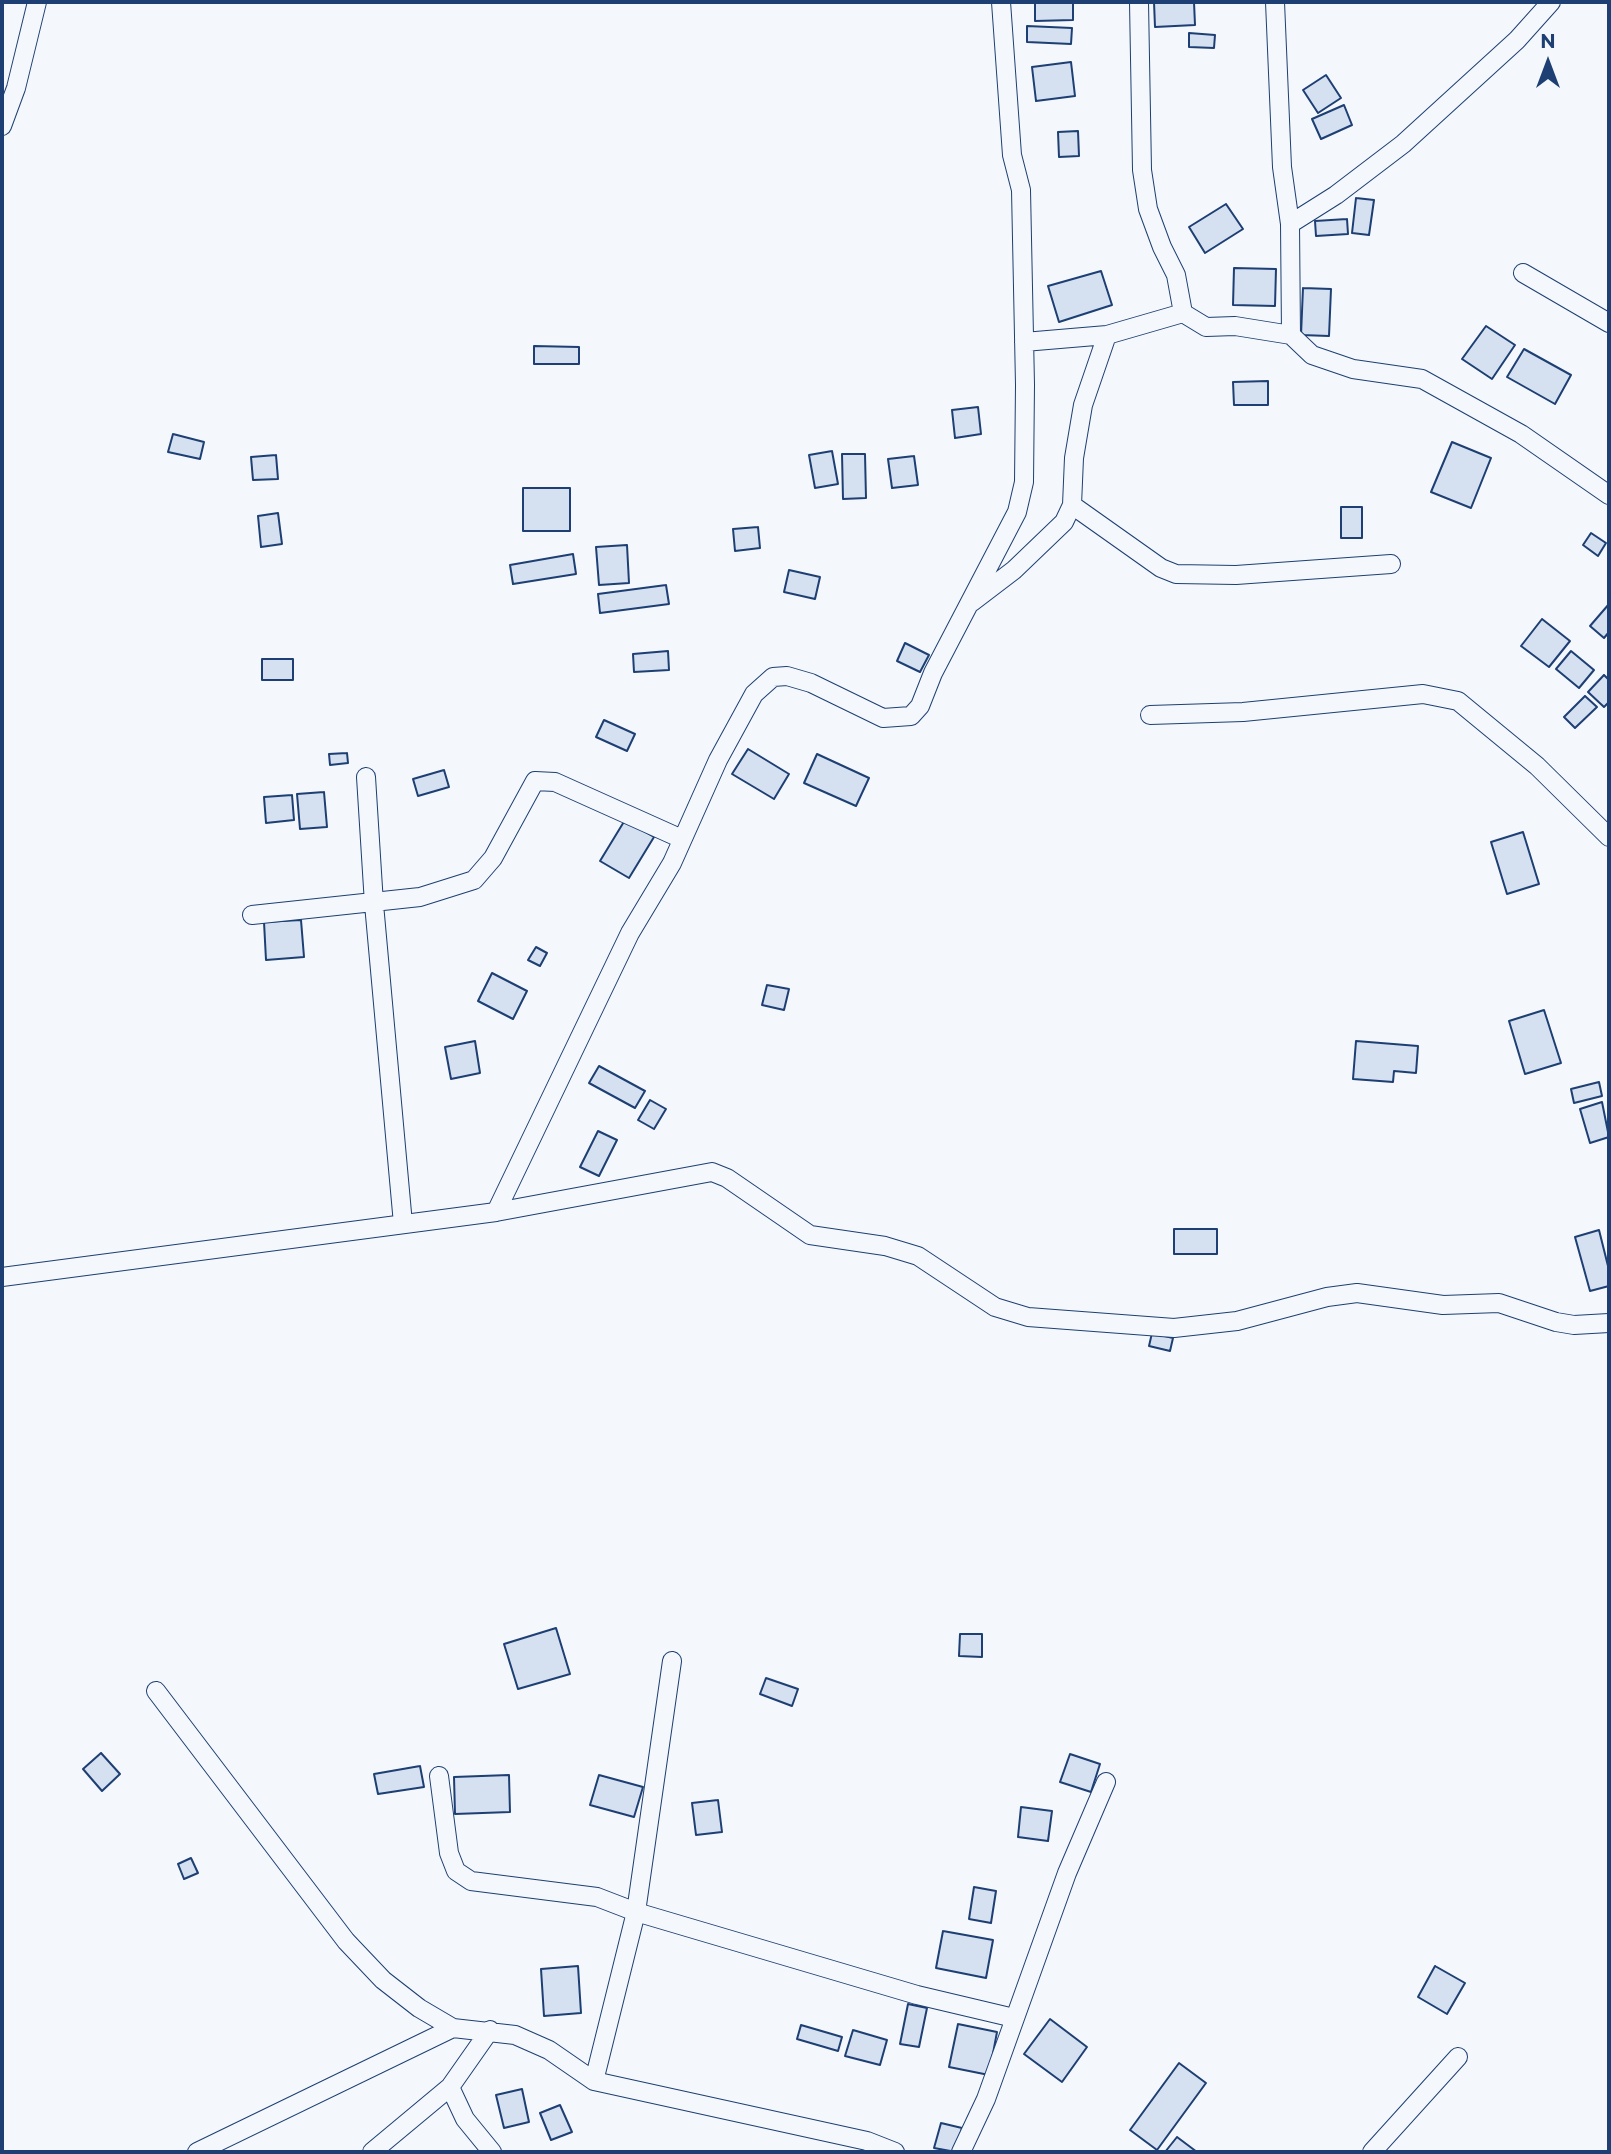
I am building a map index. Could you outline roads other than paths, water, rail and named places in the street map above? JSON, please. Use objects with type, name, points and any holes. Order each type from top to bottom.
[{"type":"street","points":[[2,126],[16,89],[37,2]]},
{"type":"street","points":[[496,1212],[630,933],[667,872],[718,760],[762,683],[773,677],[787,676],[811,683],[883,718],[911,716],[920,706],[1022,498],[1024,342],[1021,190],[1012,155],[1001,2]]},
{"type":"street","points":[[1139,2],[1142,170],[1148,209],[1176,275],[1184,313],[1206,327],[1235,327],[1292,335],[1312,355],[1353,369],[1422,379],[1521,434],[1609,495]]},
{"type":"street","points":[[1275,2],[1282,167],[1290,224],[1292,335]]},
{"type":"street","points":[[1290,224],[1336,195],[1403,144],[1517,40],[1551,2]]},
{"type":"street","points":[[1523,274],[1609,323]]},
{"type":"street","points":[[1024,342],[1107,335],[1184,313]]},
{"type":"street","points":[[970,604],[1014,570],[1064,522],[1072,505],[1074,458],[1083,405],[1107,335]]},
{"type":"street","points":[[1072,505],[1161,568],[1176,574],[1236,575],[1391,564]]},
{"type":"street","points":[[1150,715],[1243,712],[1423,694],[1458,701],[1536,766],[1609,837]]},
{"type":"street","points":[[366,777],[374,904],[403,1224]]},
{"type":"street","points":[[252,915],[420,897],[474,880],[492,858],[535,781],[555,782],[682,839]]},
{"type":"street","points":[[2,1277],[496,1212],[712,1172],[727,1178],[810,1235],[885,1246],[918,1256],[983,1301],[1028,1317],[1174,1328],[1237,1321],[1327,1297],[1357,1293],[1443,1305],[1499,1303],[1556,1322],[1609,1323]]},
{"type":"street","points":[[594,2081],[636,1912],[672,1661]]},
{"type":"street","points":[[156,1691],[346,1941],[383,1980],[419,2008],[453,2028],[490,2030],[515,2035],[549,2050],[594,2081],[867,2141],[895,2152]]},
{"type":"street","points":[[439,1776],[449,1853],[456,1871],[481,1882],[597,1896],[636,1912],[918,1995],[1014,2018]]},
{"type":"street","points":[[961,2152],[986,2099],[1067,1873],[1106,1782]]},
{"type":"street","points":[[197,2152],[453,2028]]},
{"type":"street","points":[[372,2152],[450,2087],[490,2030]]},
{"type":"street","points":[[1372,2152],[1458,2057]]},
{"type":"street","points":[[450,2087],[466,2119],[492,2152]]}]
